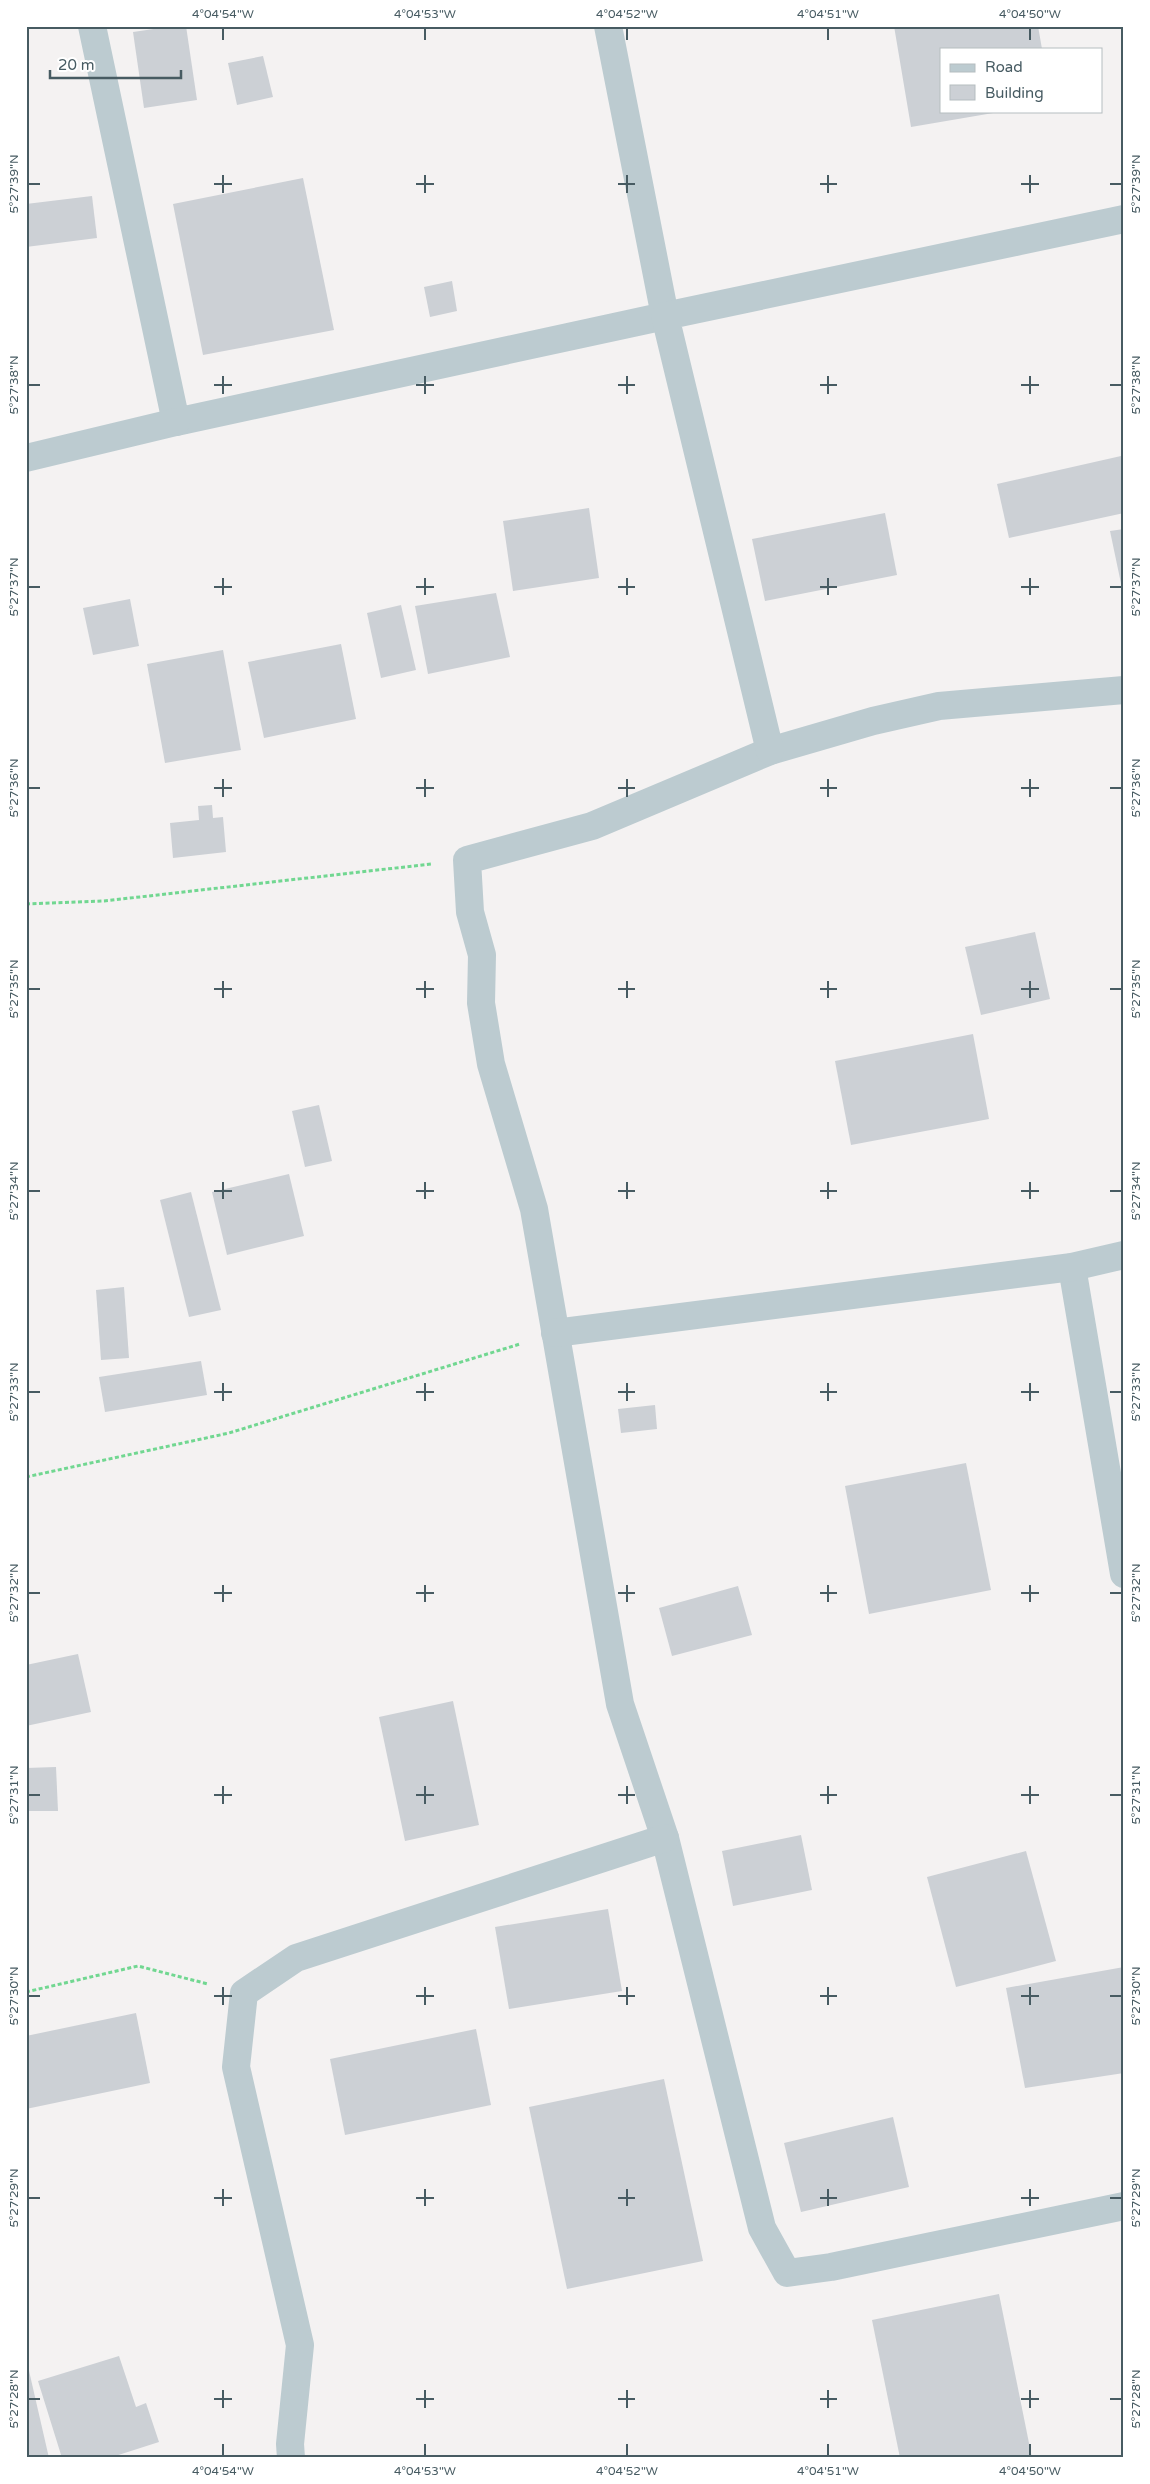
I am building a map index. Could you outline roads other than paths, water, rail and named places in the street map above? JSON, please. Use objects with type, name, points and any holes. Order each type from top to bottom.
[{"type":"street","points":[[92,26],[176,422]]},
{"type":"street","points":[[608,26],[665,316],[770,751]]},
{"type":"street","points":[[26,458],[176,422],[1124,219]]},
{"type":"street","points":[[1124,690],[939,706],[873,721],[770,751],[592,826],[467,860],[470,912],[482,955],[481,1002],[491,1064],[534,1209],[620,1704],[665,1838],[762,2228],[787,2273],[831,2267],[1124,2206]]},
{"type":"street","points":[[556,1333],[1072,1267],[1124,1255]]},
{"type":"street","points":[[1072,1267],[1124,1574]]},
{"type":"street","points":[[291,2458],[290,2444],[300,2345],[236,2067],[244,1993],[296,1958],[665,1838]]}]
